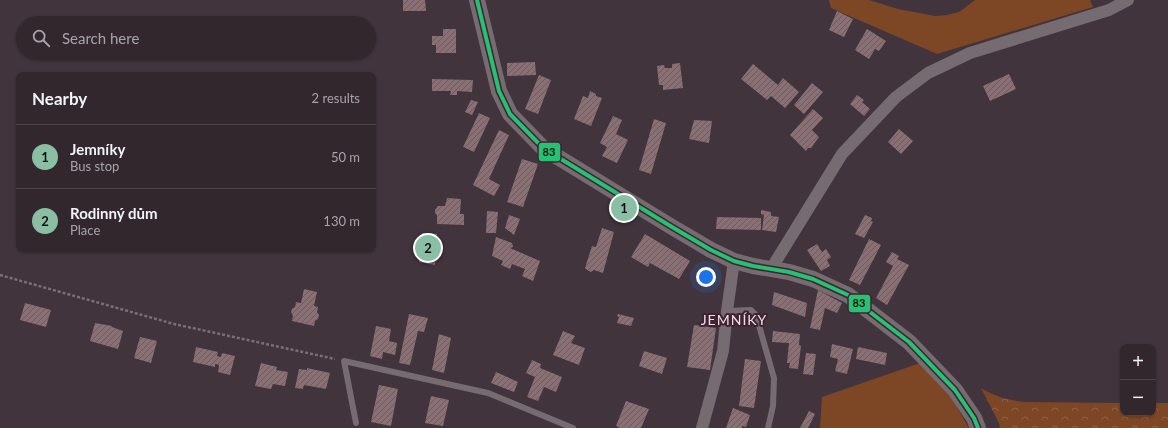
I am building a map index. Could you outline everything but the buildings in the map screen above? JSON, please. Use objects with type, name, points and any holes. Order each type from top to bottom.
[{"type":"street","points":[[477,0],[499,92],[510,114],[543,148],[711,250],[734,261],[789,272],[813,279],[848,295],[909,342],[955,390],[974,418],[978,428]]},
{"type":"street","points":[[771,269],[842,154],[896,97],[928,73],[970,53],[1109,10],[1128,0]]},
{"type":"street","points":[[702,428],[723,351],[734,261]]},
{"type":"lane","points":[[727,311],[751,310],[756,315],[774,378],[774,406],[768,428]]},
{"type":"lane","points":[[356,423],[344,361],[488,392],[573,428]]},
{"type":"path","points":[[0,275],[174,324],[344,361]]},
{"type":"green space","points":[[829,0],[869,0],[898,9],[935,16],[959,12],[975,0],[1090,0],[1093,7],[937,54],[831,8]]},
{"type":"green space","points":[[920,363],[951,397],[969,428],[820,428],[822,397]]},
{"type":"green space","points":[[981,388],[1002,398],[1024,402],[1120,403],[1120,416],[1156,416],[1156,403],[1168,403],[1168,428],[1000,428],[999,423]]},
{"type":"transit line","name":"83","points":[[477,0],[499,91],[510,114],[543,148],[711,250],[734,261],[789,272],[813,279],[848,295],[909,342],[955,390],[974,418],[978,428]]},
{"type":"place","name":"Jemníky","points":[[624,208]]},
{"type":"place","name":"Rodinný dům","points":[[428,248]]},
{"type":"district","name":"JEMNÍKY","points":[[734,319]]}]
